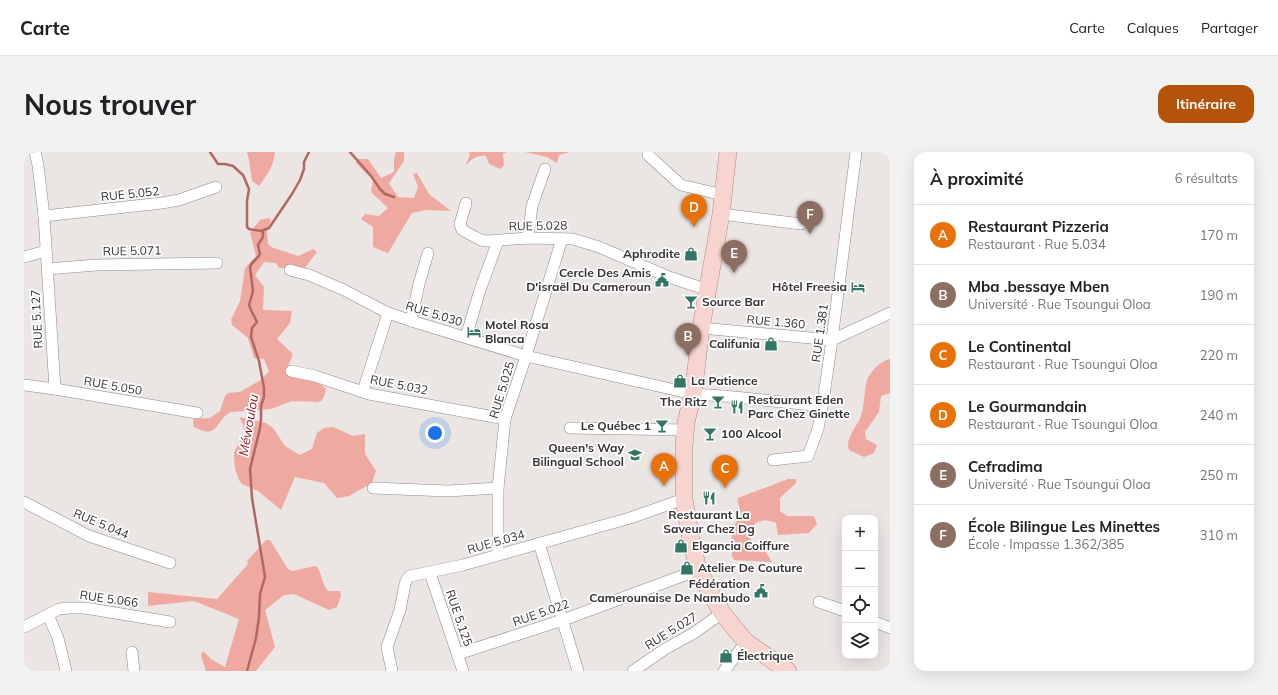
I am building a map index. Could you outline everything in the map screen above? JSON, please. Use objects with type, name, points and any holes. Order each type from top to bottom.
[{"type":"main road","points":[[728,152],[721,214],[701,328],[693,394],[686,430],[684,446],[684,499],[698,570],[722,613],[746,642],[788,671]]},
{"type":"street","name":"RUE 5.127","points":[[34,152],[40,178],[44,216],[54,389]]},
{"type":"street","points":[[648,152],[648,155],[681,185],[723,195]]},
{"type":"street","name":"RUE 1.381","points":[[773,460],[808,456],[818,429],[832,340],[855,152]]},
{"type":"street","points":[[528,238],[532,206],[545,169]]},
{"type":"street","name":"RUE 5.052","points":[[44,216],[162,203],[179,200],[216,187]]},
{"type":"street","name":"RUE 5.028","points":[[466,203],[460,224],[462,230],[481,240],[498,241],[528,238],[573,239],[584,242],[669,277],[708,290]]},
{"type":"street","points":[[721,214],[801,224]]},
{"type":"street","name":"RUE 5.025","points":[[498,554],[498,488],[504,419],[526,356],[562,239]]},
{"type":"street","points":[[466,337],[480,290],[498,241]]},
{"type":"street","points":[[24,257],[46,251]]},
{"type":"street","points":[[411,321],[419,284],[428,253]]},
{"type":"street","name":"RUE 5.071","points":[[47,270],[96,265],[217,264]]},
{"type":"street","name":"RUE 5.030","points":[[290,270],[309,275],[344,290],[388,313],[526,356],[693,394],[822,406]]},
{"type":"street","points":[[363,392],[388,313]]},
{"type":"street","points":[[832,340],[890,313]]},
{"type":"street","name":"RUE 1.360","points":[[701,328],[832,340]]},
{"type":"street","name":"RUE 5.032","points":[[291,371],[315,376],[363,392],[504,419]]},
{"type":"street","name":"RUE 5.050","points":[[24,385],[197,413]]},
{"type":"street","points":[[570,428],[686,430]]},
{"type":"street","points":[[372,488],[448,491],[498,488]]},
{"type":"street","name":"RUE 5.034","points":[[392,671],[387,647],[400,610],[405,584],[410,576],[430,573],[630,518],[684,499]]},
{"type":"street","name":"RUE 5.044","points":[[24,502],[89,536],[170,563]]},
{"type":"street","points":[[539,543],[578,671]]},
{"type":"street","name":"RUE 5.022","points":[[458,654],[563,620],[698,570]]},
{"type":"street","name":"RUE 5.125","points":[[430,573],[463,671]]},
{"type":"street","points":[[819,602],[842,610]]},
{"type":"street","name":"RUE 5.066","points":[[24,627],[59,609],[69,608],[85,608],[170,622]]},
{"type":"street","name":"RUE 5.027","points":[[633,671],[665,649],[694,633],[722,613]]},
{"type":"street","points":[[48,615],[58,638],[66,671]]},
{"type":"street","points":[[878,623],[890,628]]},
{"type":"street","points":[[724,671],[746,642]]},
{"type":"street","points":[[132,652],[134,671]]},
{"type":"shaded area","points":[[247,152],[275,152],[271,166],[259,186],[252,181]]},
{"type":"shaded area","points":[[396,152],[404,152],[404,161],[389,183],[398,197],[414,198],[418,187],[413,174],[417,173],[429,194],[451,211],[426,210],[412,213],[388,253],[373,247],[373,227],[361,219],[365,214],[379,216],[388,208],[371,192],[373,180],[356,163],[357,159],[368,159],[381,178],[394,172],[394,159]]},
{"type":"shaded area","points":[[469,152],[507,152],[503,154],[504,165],[501,169],[489,164],[486,156],[474,158],[465,166],[470,155]]},
{"type":"shaded area","points":[[525,152],[570,152],[559,155],[557,163],[547,157]]},
{"type":"shaded area","points":[[268,218],[271,220],[267,232],[268,244],[271,247],[298,256],[313,249],[317,252],[305,268],[279,268],[276,263],[264,262],[255,275],[264,287],[263,310],[292,311],[290,323],[277,339],[293,354],[285,373],[318,383],[326,389],[324,397],[321,401],[317,402],[292,401],[271,409],[231,412],[222,419],[213,430],[208,432],[202,431],[194,427],[194,419],[210,418],[220,411],[225,396],[228,393],[240,392],[261,380],[269,371],[264,359],[254,358],[248,338],[232,325],[231,320],[240,301],[245,268],[256,256],[250,232],[260,220]]},
{"type":"shaded area","points":[[890,359],[890,393],[881,396],[879,412],[865,432],[866,439],[877,445],[874,453],[864,457],[849,450],[848,446],[850,437],[861,416],[867,379],[878,365]]},
{"type":"shaded area","points":[[239,417],[266,423],[273,428],[285,446],[300,455],[312,449],[317,433],[324,428],[333,427],[353,436],[365,434],[365,454],[376,471],[372,483],[349,496],[337,498],[324,483],[295,477],[281,510],[258,491],[242,484],[239,480],[235,469],[234,452],[244,434],[243,424]]},
{"type":"shaded area","points":[[788,479],[796,479],[796,483],[780,498],[780,511],[787,516],[814,516],[817,524],[809,533],[778,535],[776,523],[766,520],[760,521],[751,529],[751,541],[766,552],[772,562],[734,560],[732,556],[732,527],[739,519],[741,514],[738,498]]},
{"type":"shaded area","points":[[266,540],[270,540],[288,569],[292,571],[315,566],[318,568],[328,591],[340,591],[341,595],[337,607],[329,610],[294,594],[284,595],[265,610],[275,647],[256,671],[206,671],[201,655],[203,651],[211,659],[225,667],[239,619],[194,601],[148,606],[148,592],[217,599],[248,564],[247,561]]},
{"type":"waterway","name":"Méwoulou","points":[[210,152],[218,164],[233,166],[243,175],[249,189],[247,201],[247,227],[249,229],[263,232],[263,237],[258,245],[260,254],[250,267],[253,291],[249,305],[257,322],[252,328],[251,337],[259,361],[264,388],[260,428],[250,469],[252,498],[265,577],[260,594],[256,638],[247,671]]},
{"type":"waterway","points":[[261,231],[269,228],[292,194],[300,180],[304,169],[304,162],[309,152]]},
{"type":"waterway","points":[[350,152],[380,189],[385,194],[394,197]]},
{"type":"place","name":"Le Gourmandain","points":[[694,227]]},
{"type":"place","name":"École Bilingue Les Minettes","points":[[810,234]]},
{"type":"place","name":"Aphrodite","points":[[691,254]]},
{"type":"place","name":"Cefradima","points":[[734,273]]},
{"type":"place","name":"Cercle Des Amis D'israël Du Cameroun","points":[[662,280]]},
{"type":"place","name":"Hôtel Freesia","points":[[858,287]]},
{"type":"place","name":"Source Bar","points":[[691,302]]},
{"type":"place","name":"Motel Rosa Blanca","points":[[474,332]]},
{"type":"place","name":"Califunia","points":[[771,344]]},
{"type":"place","name":"Mba .bessaye Mben","points":[[688,356]]},
{"type":"place","name":"La Patience","points":[[680,381]]},
{"type":"place","name":"The Ritz","points":[[718,402]]},
{"type":"place","name":"Restaurant Eden Parc Chez Ginette","points":[[737,407]]},
{"type":"place","name":"Le Québec 1","points":[[662,426]]},
{"type":"place","name":"100 Alcool","points":[[710,434]]},
{"type":"place","name":"Queen's Way Bilingual School","points":[[635,455]]},
{"type":"place","name":"Restaurant Pizzeria","points":[[664,486]]},
{"type":"place","name":"Le Continental","points":[[725,488]]},
{"type":"place","name":"Restaurant La Saveur Chez Dg","points":[[709,498]]},
{"type":"place","name":"Elgancia Coiffure","points":[[681,546]]},
{"type":"place","name":"Atelier De Couture","points":[[687,568]]},
{"type":"place","name":"Fédération Camerounaise De Nambudo","points":[[761,591]]},
{"type":"place","name":"Électrique","points":[[726,656]]}]
